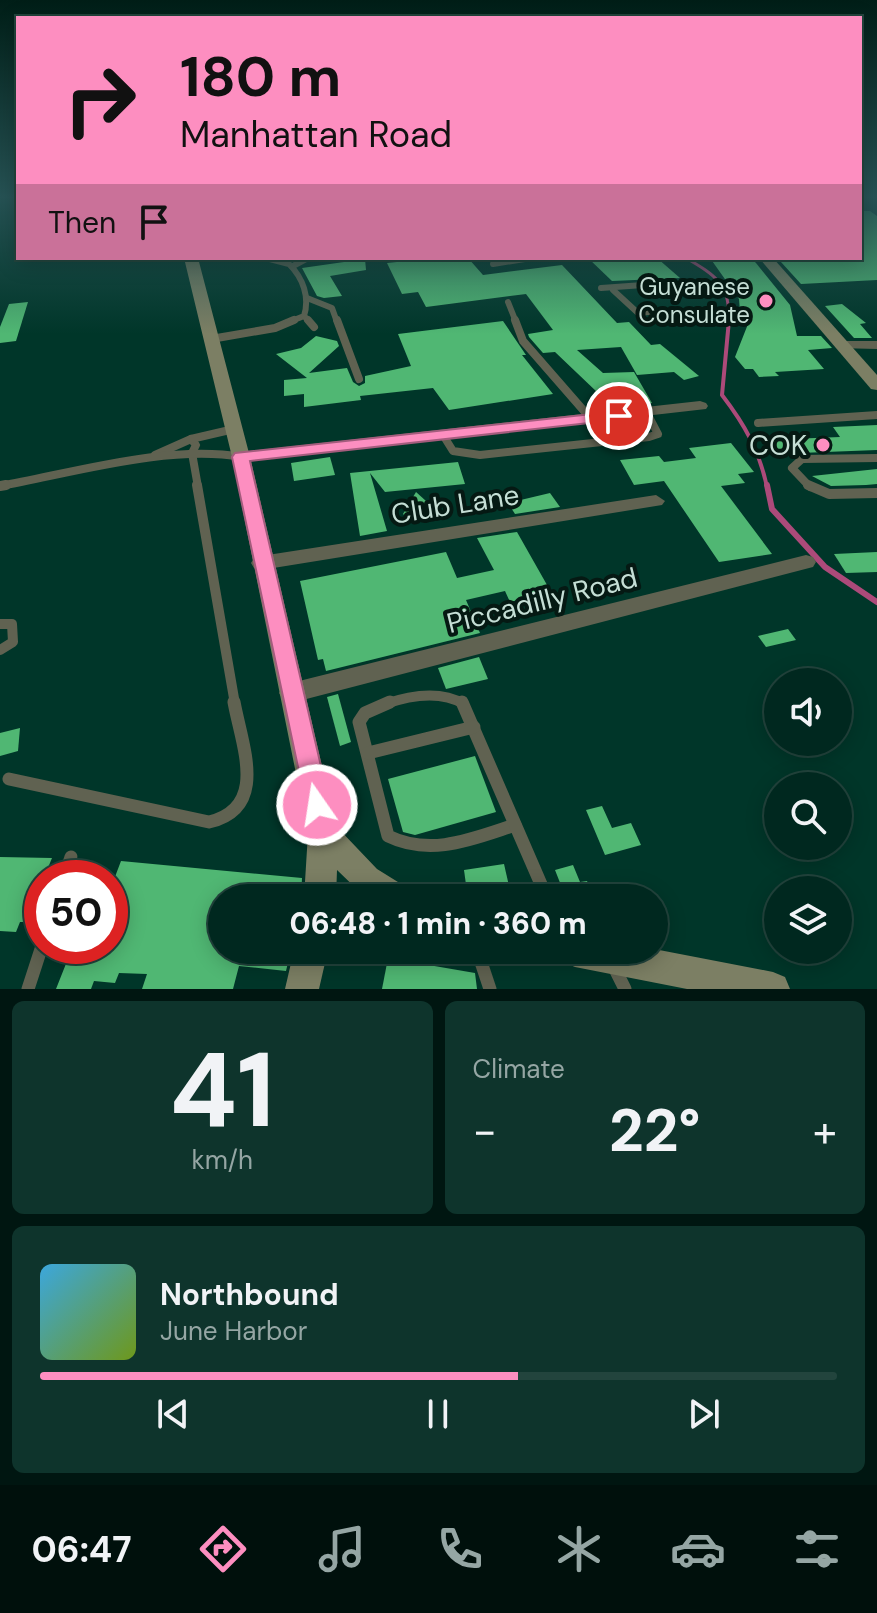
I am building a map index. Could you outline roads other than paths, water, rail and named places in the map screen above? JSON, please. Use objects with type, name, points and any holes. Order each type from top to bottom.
[{"type":"main road","points":[[191,260],[241,457],[261,563],[323,833],[321,884]]},
{"type":"main road","points":[[768,260],[877,385]]},
{"type":"main road","points":[[323,833],[372,884]]},
{"type":"main road","points":[[645,964],[773,989]]},
{"type":"street","points":[[842,345],[877,345]]},
{"type":"street","points":[[241,457],[700,406]]},
{"type":"street","name":"Club Lane","points":[[261,563],[656,501]]},
{"type":"street","name":"Piccadilly Road","points":[[291,693],[806,562]]},
{"type":"lane","points":[[273,260],[293,266],[304,260]]},
{"type":"lane","points":[[493,264],[518,260]]},
{"type":"lane","points":[[293,266],[307,298],[304,316]]},
{"type":"lane","points":[[601,288],[613,290],[657,284]]},
{"type":"lane","points":[[613,290],[633,311],[660,311]]},
{"type":"lane","points":[[307,298],[332,308],[359,379]]},
{"type":"lane","points":[[508,302],[523,341],[591,419]]},
{"type":"lane","points":[[211,339],[275,328],[304,316]]},
{"type":"lane","points":[[304,316],[314,327]]},
{"type":"lane","points":[[443,435],[448,447],[460,454],[495,454],[658,434],[647,413]]},
{"type":"lane","points":[[758,423],[877,415]]},
{"type":"lane","points":[[148,458],[191,439],[234,429]]},
{"type":"lane","points":[[9,779],[209,822],[231,818],[246,803],[248,783],[192,453],[196,445],[191,439]]},
{"type":"lane","points":[[0,486],[148,458],[192,453],[241,457]]},
{"type":"lane","points":[[877,458],[802,459],[792,468],[812,492],[877,493]]},
{"type":"lane","points":[[0,624],[12,624],[15,631],[13,642],[0,650]]},
{"type":"lane","points":[[515,825],[436,848],[406,848],[388,836],[359,722],[365,713],[426,693],[447,695],[464,703],[541,884]]},
{"type":"lane","points":[[368,753],[474,727]]},
{"type":"lane","points":[[28,989],[36,964]]},
{"type":"lane","points":[[482,964],[490,989]]},
{"type":"lane","points":[[612,964],[625,989]]},
{"type":"waterway","points":[[689,260],[719,282],[727,299],[728,322]]},
{"type":"waterway","points":[[729,320],[722,395],[750,438],[767,487]]},
{"type":"waterway","points":[[767,485],[772,509],[825,567],[877,602]]},
{"type":"place","name":"Guyanese Consulate","points":[[766,301]]},
{"type":"place","name":"COK","points":[[823,445]]}]
